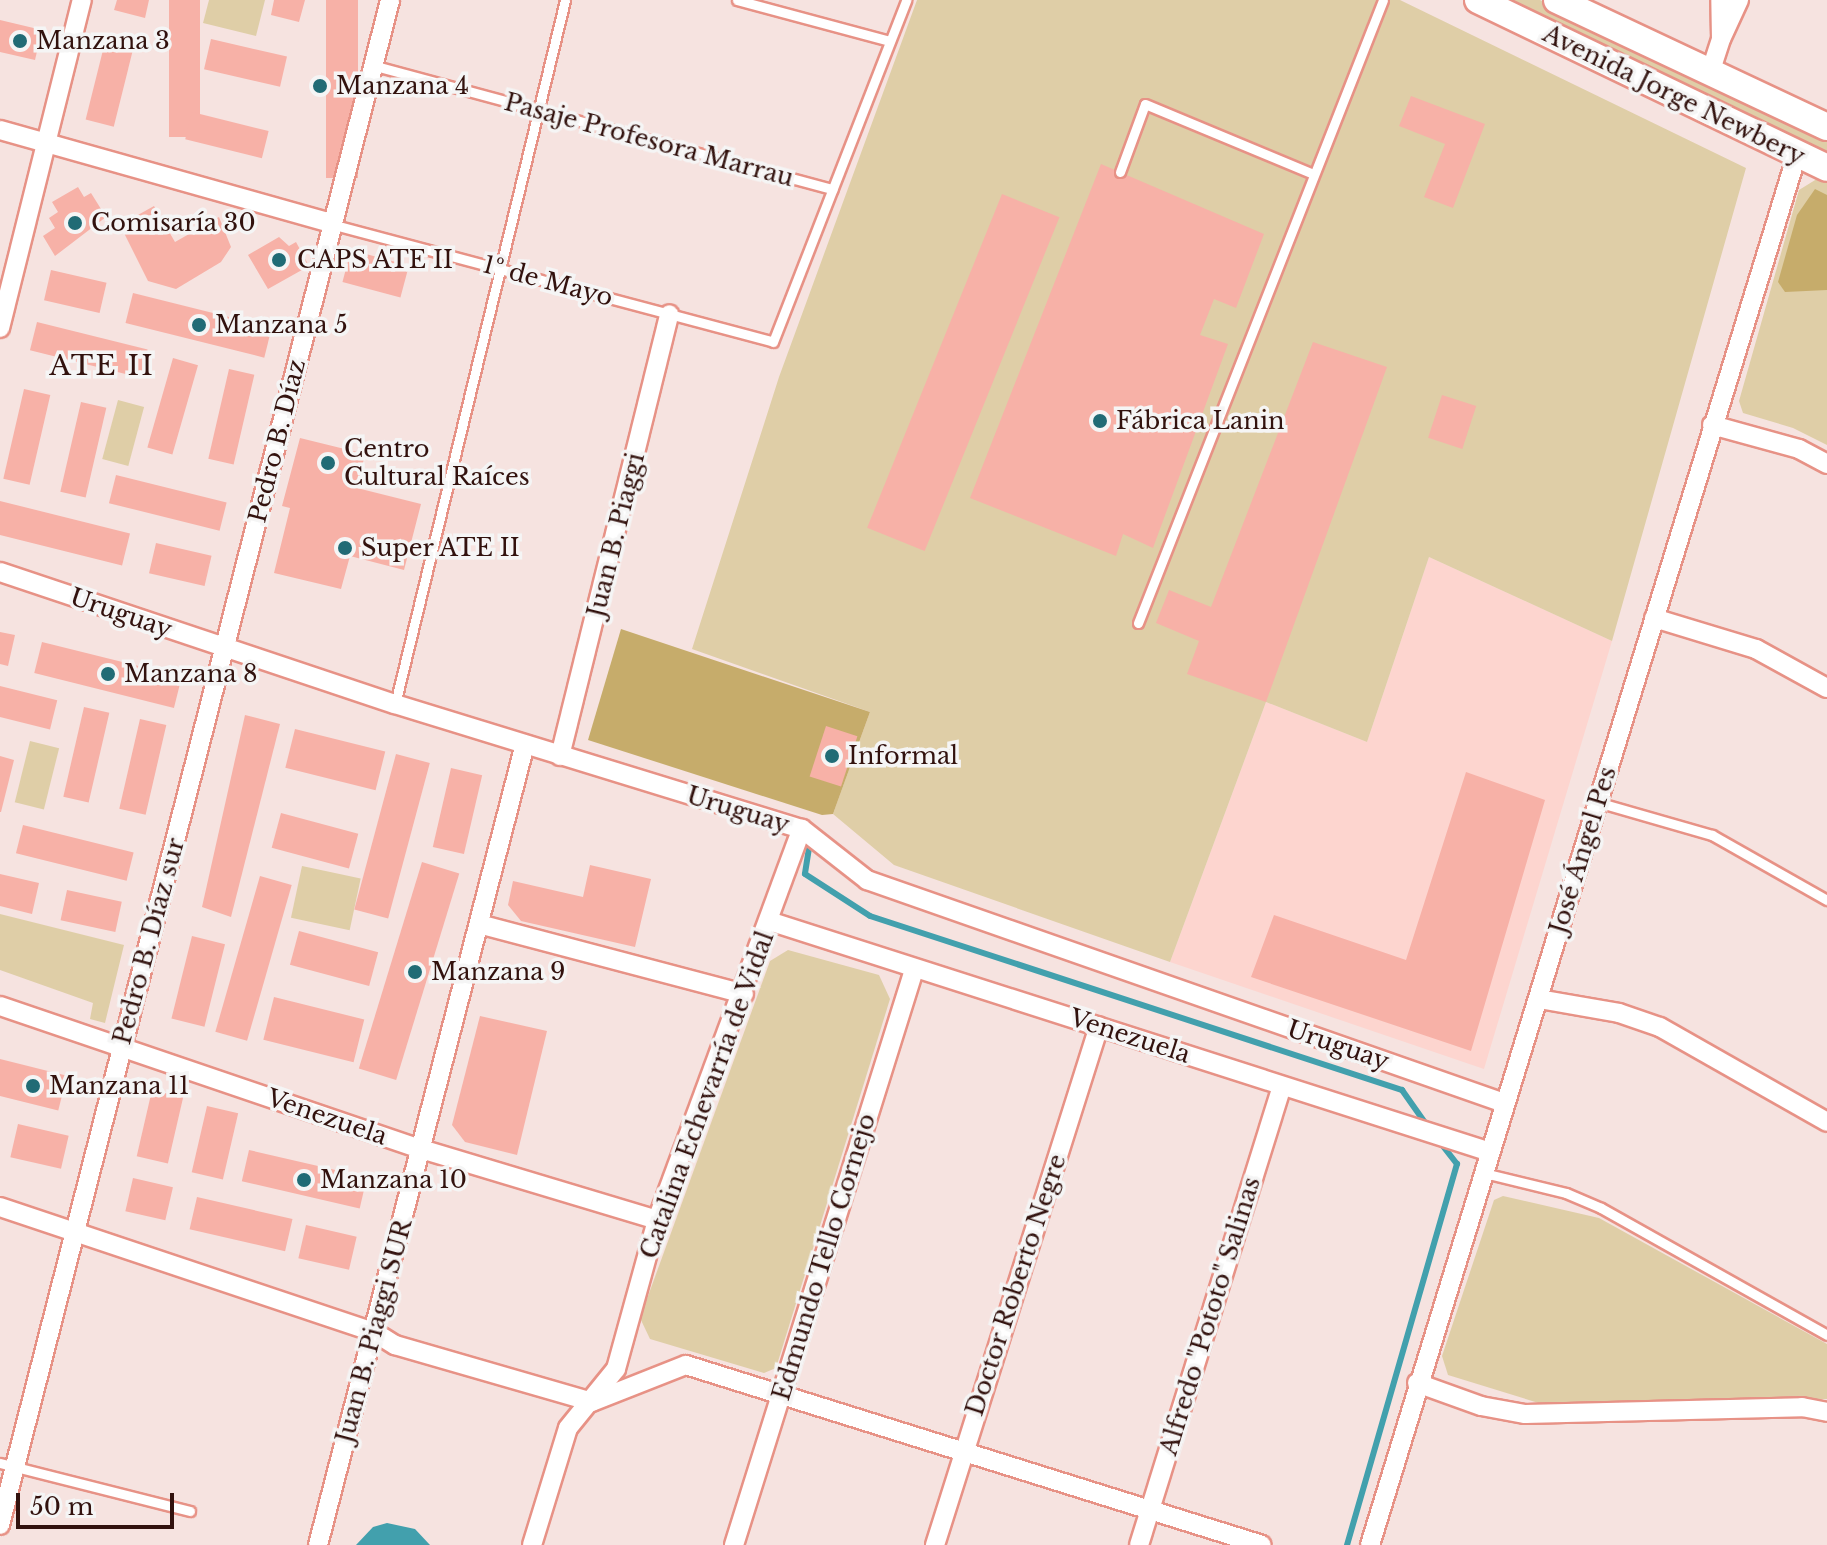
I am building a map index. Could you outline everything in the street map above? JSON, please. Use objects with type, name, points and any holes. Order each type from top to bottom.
[{"type":"main road","name":"Avenida Jorge Newbery","points":[[1478,0],[1827,168]]},
{"type":"main road","name":"Avenida Jorge Newbery","points":[[1557,0],[1827,127]]},
{"type":"street","points":[[0,328],[82,0]]},
{"type":"street","name":"Pedro B. Díaz","points":[[225,649],[390,0]]},
{"type":"street","points":[[1720,0],[1721,39]]},
{"type":"street","points":[[1710,73],[1739,0]]},
{"type":"street","name":"1º de Mayo","points":[[0,130],[331,223]]},
{"type":"street","name":"José Ángel Pes","points":[[1370,1545],[1417,1383],[1539,999],[1797,154]]},
{"type":"street","name":"Juan B. Piaggi","points":[[560,756],[669,314]]},
{"type":"street","points":[[1712,425],[1799,449],[1827,464]]},
{"type":"street","name":"Uruguay","points":[[0,572],[395,704],[802,829],[867,880],[1504,1103]]},
{"type":"street","points":[[1654,618],[1756,649],[1827,688]]},
{"type":"street","name":"Pedro B. Díaz sur","points":[[76,1233],[121,1046],[225,649]]},
{"type":"street","name":"Juan B. Piaggi SUR","points":[[318,1545],[525,744]]},
{"type":"street","name":"Catalina Echevarría de Vidal","points":[[532,1545],[568,1428],[616,1369],[657,1220],[744,994],[802,829]]},
{"type":"street","name":"Venezuela","points":[[769,921],[914,970],[1490,1152]]},
{"type":"street","points":[[479,924],[744,994]]},
{"type":"street","name":"Edmundo Tello Cornejo","points":[[734,1545],[914,970]]},
{"type":"street","points":[[1539,999],[1619,1013],[1660,1027],[1827,1122]]},
{"type":"street","name":"Venezuela","points":[[0,1006],[421,1149],[657,1220]]},
{"type":"street","name":"Doctor Roberto Negre","points":[[935,1545],[963,1448],[1099,1026]]},
{"type":"street","name":"Alfredo \"Pototo\" Salinas","points":[[1139,1545],[1282,1087]]},
{"type":"street","points":[[0,1207],[374,1332],[395,1345],[592,1402],[686,1365],[782,1391],[1262,1545]]},
{"type":"street","points":[[0,1525],[8,1465],[76,1233]]},
{"type":"street","points":[[1417,1383],[1481,1406],[1525,1414],[1802,1407],[1827,1412]]},
{"type":"lane","points":[[395,704],[535,110],[565,0]]},
{"type":"lane","points":[[737,0],[890,41]]},
{"type":"lane","points":[[833,189],[906,0]]},
{"type":"lane","points":[[1138,623],[1383,0]]},
{"type":"lane","name":"Pasaje Profesora Marrau","points":[[372,65],[833,189]]},
{"type":"lane","points":[[1120,172],[1145,104],[1313,174]]},
{"type":"lane","name":"1º de Mayo","points":[[331,223],[773,342],[833,189]]},
{"type":"lane","points":[[1597,802],[1712,835],[1827,900]]},
{"type":"lane","points":[[1484,1173],[1601,1208],[1827,1335]]},
{"type":"lane","points":[[8,1465],[190,1511]]},
{"type":"shaded area","points":[[209,0],[265,0],[256,36],[203,23]]},
{"type":"shaded area","points":[[917,0],[1400,0],[1746,168],[1612,641],[1429,557],[1367,742],[1266,702],[1170,962],[894,865],[833,814],[870,712],[692,649],[779,377]]},
{"type":"shaded area","points":[[1495,0],[1540,0],[1827,138],[1827,158]]},
{"type":"shaded area","points":[[1820,177],[1827,180],[1827,445],[1793,428],[1743,413],[1739,401],[1799,190]]},
{"type":"shaded area","points":[[1815,189],[1827,195],[1827,290],[1785,292],[1778,282],[1797,215]]},
{"type":"shaded area","points":[[118,400],[144,407],[128,466],[102,459]]},
{"type":"shaded area","points":[[1429,557],[1612,641],[1484,1069],[1170,962],[1266,702],[1367,742]]},
{"type":"shaded area","points":[[621,629],[870,712],[833,814],[822,815],[588,740]]},
{"type":"shaded area","points":[[30,741],[59,748],[44,809],[15,802]]},
{"type":"shaded area","points":[[302,866],[361,878],[350,930],[291,918]]},
{"type":"shaded area","points":[[0,914],[124,945],[105,1023],[90,1019],[93,1003],[0,970]]},
{"type":"shaded area","points":[[788,950],[879,975],[890,999],[776,1368],[764,1373],[650,1339],[640,1318],[770,961]]},
{"type":"shaded area","points":[[1503,1196],[1599,1218],[1827,1344],[1827,1399],[1545,1405],[1448,1375],[1442,1356],[1494,1200]]},
{"type":"water","points":[[387,1523],[415,1529],[430,1545],[356,1545],[373,1527]]},
{"type":"building","points":[[117,0],[149,0],[145,18],[114,10]]},
{"type":"building","points":[[169,0],[200,0],[200,137],[169,137]]},
{"type":"building","name":"Manzana 4","points":[[274,0],[305,0],[299,22],[271,15]]},
{"type":"building","points":[[326,0],[358,0],[358,178],[326,178]]},
{"type":"building","name":"Manzana 3","points":[[0,20],[42,30],[35,60],[0,52]]},
{"type":"building","name":"Manzana 4","points":[[211,39],[287,57],[280,87],[204,69]]},
{"type":"building","points":[[105,42],[133,49],[114,127],[86,120]]},
{"type":"building","points":[[1411,96],[1485,124],[1453,208],[1424,197],[1445,144],[1399,126]]},
{"type":"building","points":[[192,112],[269,131],[262,158],[185,139]]},
{"type":"building","name":"Fábrica Lanin","points":[[1101,164],[1264,234],[1236,308],[1214,299],[1200,335],[1228,344],[1153,548],[1123,534],[1116,556],[970,498]]},
{"type":"building","name":"Comisaría 30","points":[[78,187],[84,197],[91,193],[106,217],[55,256],[43,236],[55,228],[49,218],[58,212],[52,202]]},
{"type":"building","points":[[1002,194],[1059,217],[925,551],[867,528]]},
{"type":"building","points":[[154,206],[175,242],[219,217],[231,247],[221,262],[176,289],[148,281],[120,225]]},
{"type":"building","name":"CAPS ATE II","points":[[279,237],[289,246],[296,242],[309,266],[268,289],[248,255]]},
{"type":"building","points":[[351,250],[409,266],[400,297],[342,282]]},
{"type":"building","points":[[51,270],[107,283],[100,313],[44,300]]},
{"type":"building","name":"Manzana 5","points":[[133,293],[272,328],[264,358],[126,323]]},
{"type":"building","name":"Manzana 5","points":[[37,322],[148,350],[141,378],[30,350]]},
{"type":"building","name":"Fábrica Lanin","points":[[1313,342],[1387,367],[1266,702],[1187,674],[1199,641],[1156,623],[1169,590],[1211,607]]},
{"type":"building","name":"Manzana 5","points":[[173,358],[198,365],[172,455],[147,447]]},
{"type":"building","name":"Manzana 5","points":[[229,369],[254,375],[234,464],[208,459]]},
{"type":"building","points":[[24,389],[50,395],[30,485],[3,479]]},
{"type":"building","points":[[1442,395],[1476,406],[1462,449],[1428,438]]},
{"type":"building","points":[[81,402],[106,408],[86,497],[60,492]]},
{"type":"building","points":[[300,438],[365,454],[357,488],[421,504],[404,570],[350,556],[341,589],[274,573],[290,508],[282,506]]},
{"type":"building","points":[[116,475],[227,503],[220,531],[109,503]]},
{"type":"building","points":[[0,501],[130,533],[122,565],[0,535]]},
{"type":"building","points":[[156,543],[212,556],[205,586],[149,573]]},
{"type":"building","points":[[0,632],[15,635],[8,666],[0,664]]},
{"type":"building","name":"Manzana 8","points":[[42,642],[182,677],[174,708],[34,673]]},
{"type":"building","name":"Manzana 8","points":[[0,686],[57,700],[50,729],[0,717]]},
{"type":"building","name":"Manzana 8","points":[[84,707],[109,713],[89,802],[63,797]]},
{"type":"building","points":[[245,715],[280,724],[231,917],[202,907]]},
{"type":"building","name":"Manzana 8","points":[[140,719],[166,725],[146,815],[119,809]]},
{"type":"building","name":"Informal","points":[[826,726],[857,736],[841,787],[810,776]]},
{"type":"building","points":[[295,729],[385,751],[376,790],[285,768]]},
{"type":"building","name":"Manzana 9","points":[[396,754],[430,763],[388,919],[354,910]]},
{"type":"building","points":[[0,756],[14,760],[1,812],[0,812]]},
{"type":"building","points":[[451,768],[482,775],[464,854],[433,847]]},
{"type":"building","points":[[1466,772],[1545,800],[1471,1051],[1251,977],[1274,915],[1406,960]]},
{"type":"building","points":[[281,813],[358,834],[349,868],[272,848]]},
{"type":"building","points":[[23,825],[134,853],[127,881],[16,853]]},
{"type":"building","name":"Manzana 9","points":[[422,862],[459,873],[396,1080],[359,1069]]},
{"type":"building","points":[[590,865],[651,879],[635,947],[521,921],[508,905],[513,881],[583,897]]},
{"type":"building","points":[[0,874],[39,883],[32,914],[0,906]]},
{"type":"building","points":[[260,876],[292,885],[247,1041],[215,1032]]},
{"type":"building","points":[[67,890],[122,902],[115,932],[61,920]]},
{"type":"building","name":"Manzana 9","points":[[299,931],[378,952],[369,986],[290,965]]},
{"type":"building","points":[[192,936],[225,944],[204,1027],[171,1018]]},
{"type":"building","points":[[274,997],[364,1019],[354,1062],[263,1040]]},
{"type":"building","points":[[480,1016],[547,1031],[517,1155],[465,1142],[452,1125]]},
{"type":"building","name":"Manzana 11","points":[[0,1059],[67,1076],[58,1111],[0,1096]]},
{"type":"building","points":[[152,1090],[183,1097],[168,1163],[137,1156]]},
{"type":"building","points":[[207,1106],[238,1113],[223,1179],[192,1172]]},
{"type":"building","name":"Manzana 11","points":[[18,1124],[69,1136],[61,1169],[10,1157]]},
{"type":"building","name":"Manzana 10","points":[[249,1150],[367,1177],[360,1208],[242,1181]]},
{"type":"building","points":[[133,1178],[173,1187],[165,1220],[125,1211]]},
{"type":"building","name":"Manzana 10","points":[[197,1197],[292,1219],[285,1251],[190,1229]]},
{"type":"building","name":"Manzana 10","points":[[306,1225],[357,1237],[349,1270],[298,1258]]},
{"type":"waterway","points":[[809,848],[805,874],[870,916],[1402,1090],[1428,1127]]},
{"type":"waterway","points":[[1347,1545],[1457,1164],[1440,1142]]},
{"type":"place","name":"Manzana 3","points":[[20,41]]},
{"type":"place","name":"Manzana 4","points":[[320,86]]},
{"type":"place","name":"Comisaría 30","points":[[75,223]]},
{"type":"place","name":"CAPS ATE II","points":[[279,260]]},
{"type":"place","name":"Manzana 5","points":[[199,325]]},
{"type":"place","name":"Fábrica Lanin","points":[[1100,421]]},
{"type":"place","name":"Centro Cultural Raíces","points":[[328,463]]},
{"type":"place","name":"Super ATE II","points":[[345,548]]},
{"type":"place","name":"Manzana 8","points":[[108,674]]},
{"type":"place","name":"Informal","points":[[832,756]]},
{"type":"place","name":"Manzana 9","points":[[415,972]]},
{"type":"place","name":"Manzana 11","points":[[33,1086]]},
{"type":"place","name":"Manzana 10","points":[[304,1180]]},
{"type":"district","name":"ATE II","points":[[102,366]]}]
